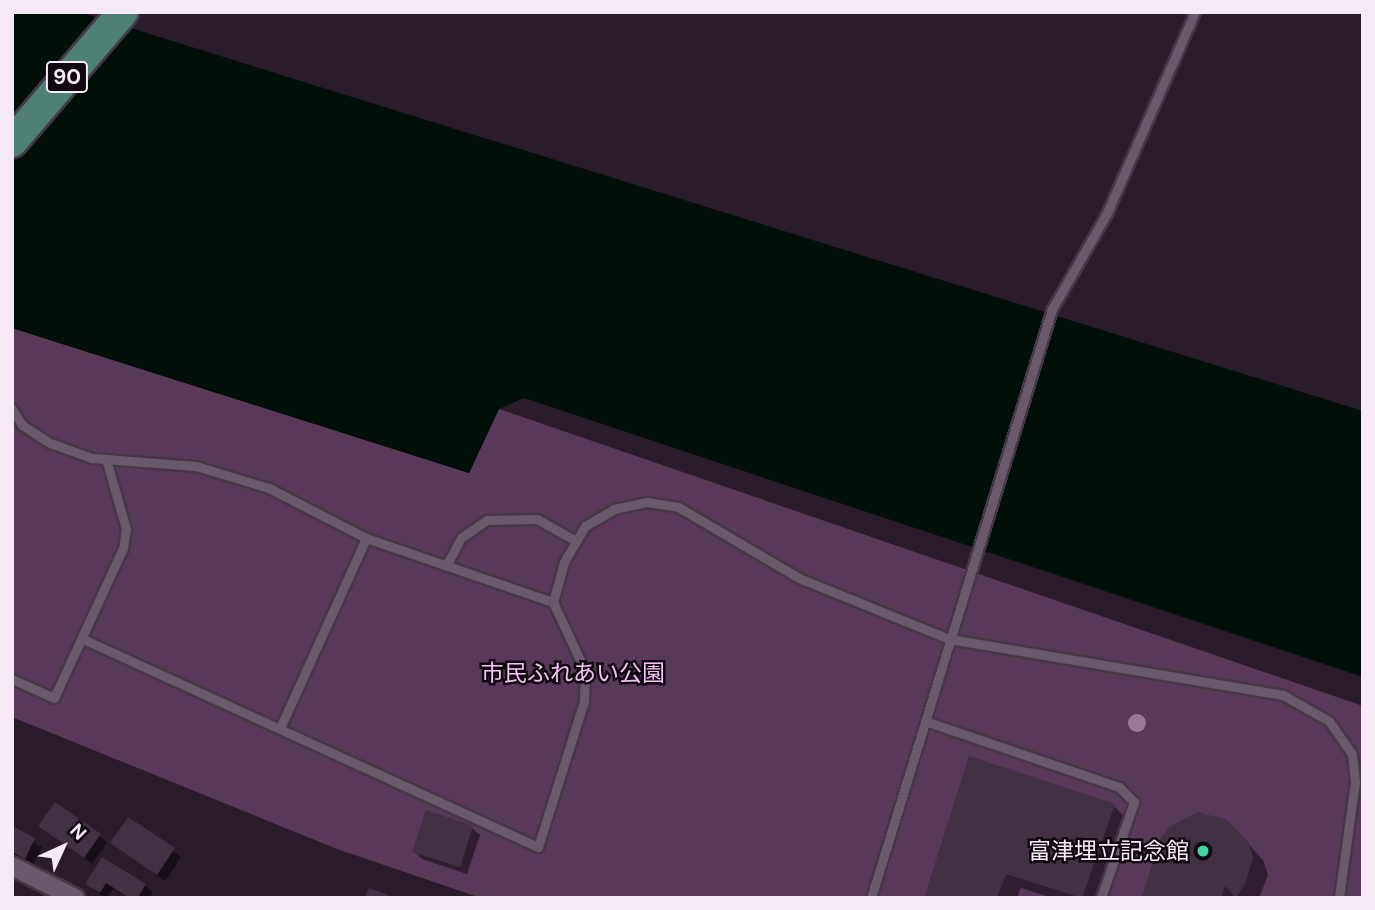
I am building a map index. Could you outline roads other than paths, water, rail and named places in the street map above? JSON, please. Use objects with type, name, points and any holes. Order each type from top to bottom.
[{"type":"main road","name":"90","points":[[12,142],[123,12]]},
{"type":"street","points":[[12,866],[75,898]]},
{"type":"lane","points":[[871,898],[971,563],[1052,309],[1107,213],[1195,12]]},
{"type":"lane","points":[[12,409],[22,425],[50,443],[92,458],[196,466],[269,488],[366,538],[553,602]]},
{"type":"lane","points":[[12,679],[54,698],[123,548],[126,529],[106,458]]},
{"type":"lane","points":[[83,639],[538,847],[580,722],[586,686],[575,645],[553,602],[564,562],[585,526],[614,509],[647,502],[678,507],[799,578],[949,639],[1283,695],[1329,721],[1352,754],[1355,782],[1339,898]]},
{"type":"lane","points":[[446,566],[461,538],[487,520],[537,519],[576,541]]},
{"type":"lane","points":[[281,728],[366,538]]},
{"type":"lane","points":[[925,721],[1119,787],[1133,802],[1101,898]]},
{"type":"place","name":"富津埋立記念館","points":[[1203,851]]},
{"type":"park label","name":"市民ふれあい公園","points":[[573,673]]}]
